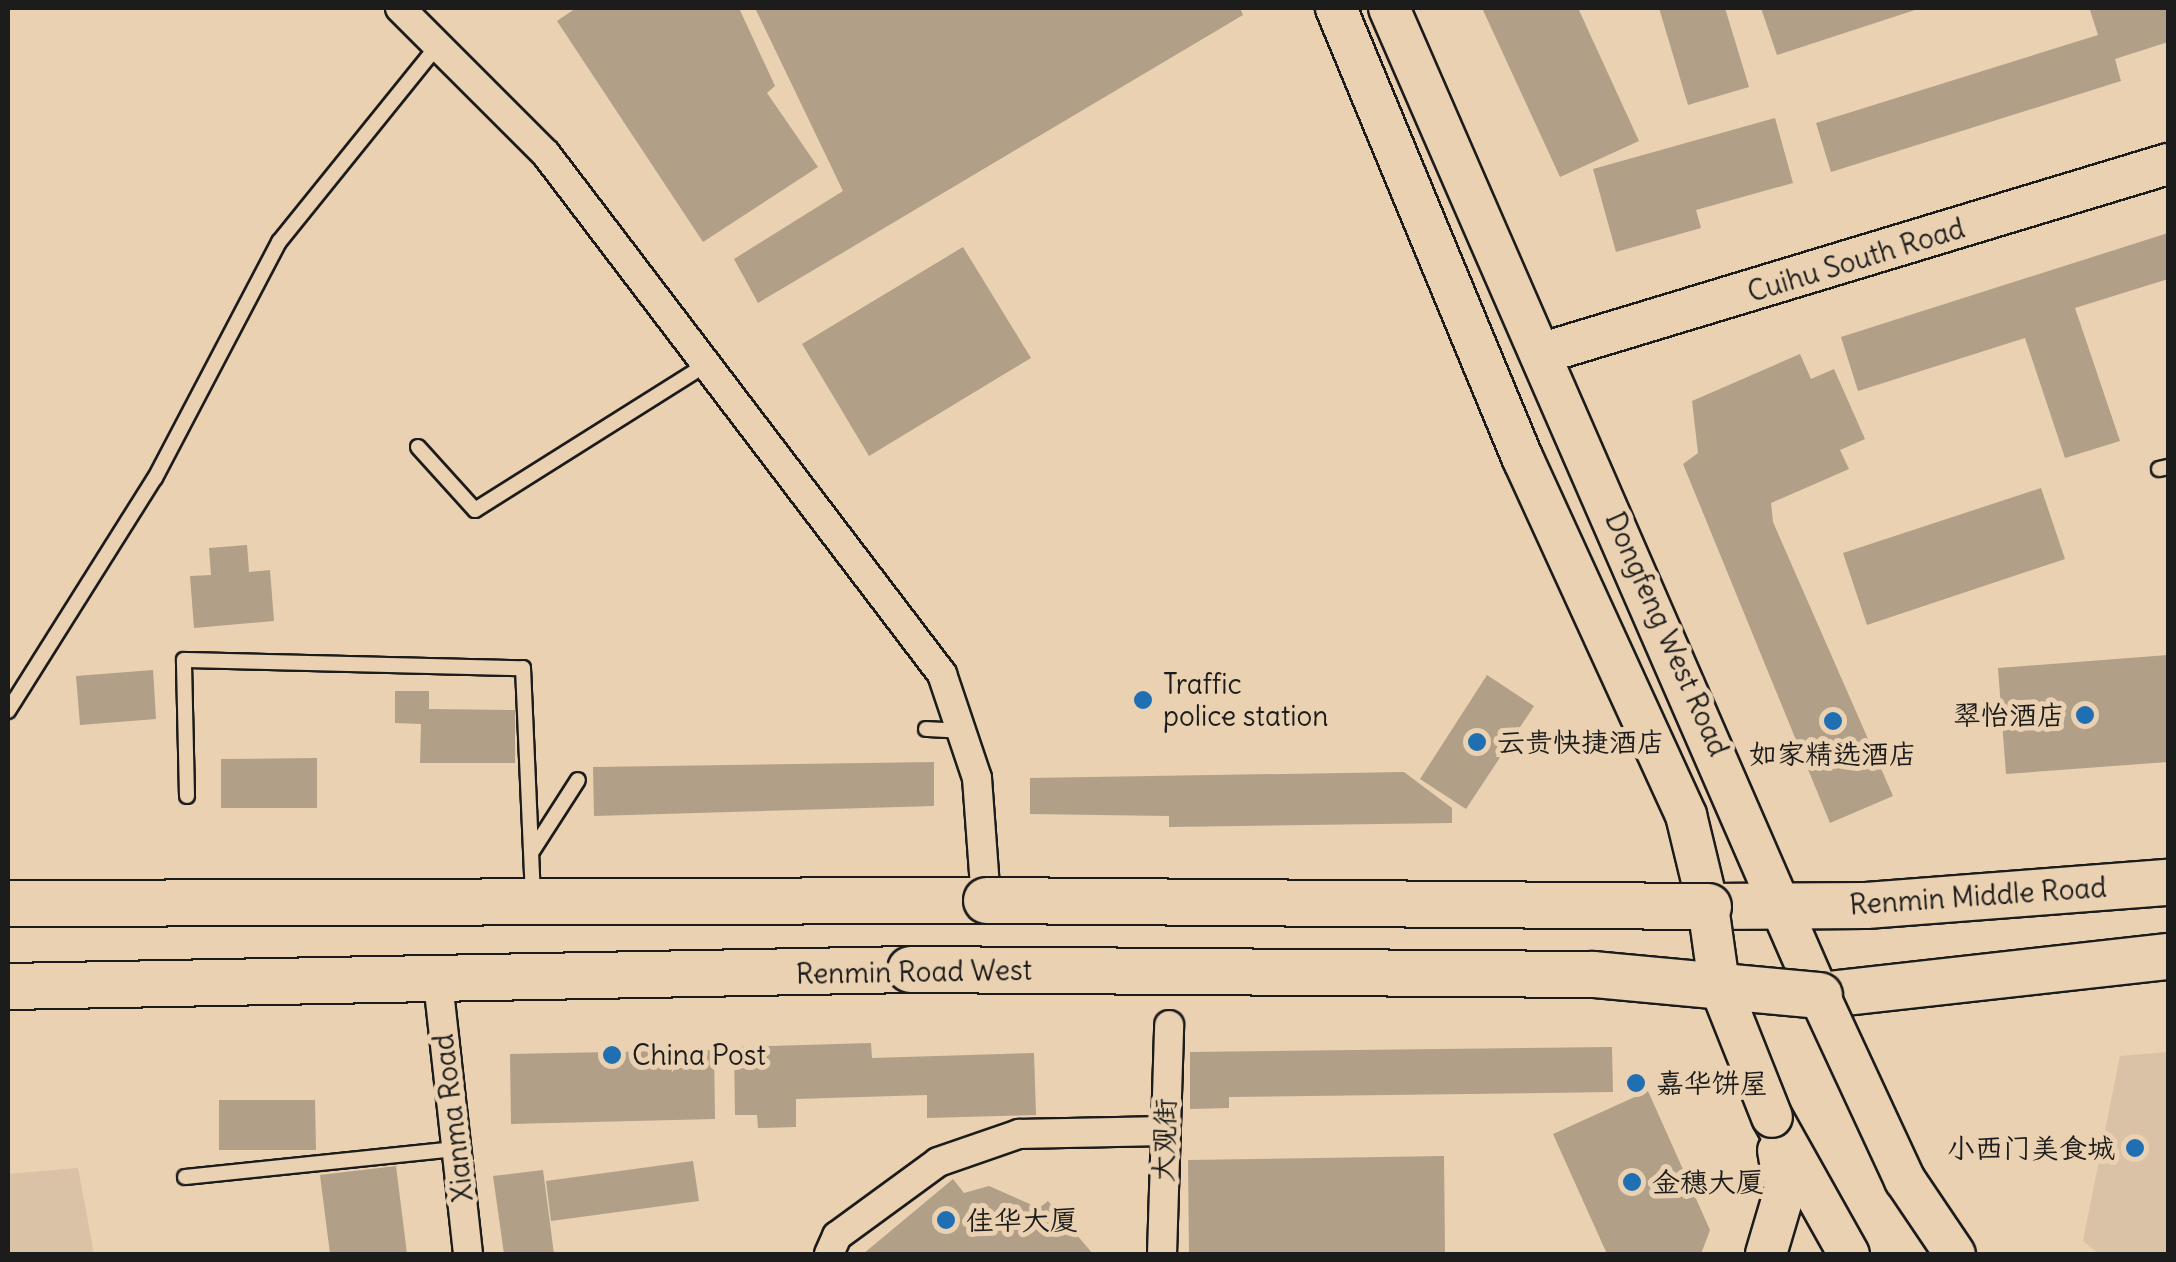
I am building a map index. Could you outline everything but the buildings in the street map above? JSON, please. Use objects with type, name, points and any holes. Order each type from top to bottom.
[{"type":"main road","name":"Dongfeng West Road","points":[[1336,8],[1523,459],[1686,815],[1708,906],[1720,984],[1772,1117],[1848,1254]]},
{"type":"main road","name":"Dongfeng West Road","points":[[1389,8],[1584,443],[1787,909],[1820,995],[1906,1180],[1956,1254]]},
{"type":"main road","name":"Cuihu South Road","points":[[1543,353],[2168,164]]},
{"type":"main road","name":"Renmin Middle Road","points":[[1787,909],[2168,882]]},
{"type":"main road","points":[[8,903],[533,896],[1787,909]]},
{"type":"main road","points":[[1820,995],[2168,956]]},
{"type":"main road","name":"Renmin Road West","points":[[8,986],[438,982],[910,970],[1593,974],[1820,995]]},
{"type":"main road","points":[[1766,1254],[1785,1190],[1772,1117]]},
{"type":"street","points":[[400,8],[546,154],[710,362],[942,674],[968,731],[986,900]]},
{"type":"street","name":"Xianma Road","points":[[438,982],[468,1254]]},
{"type":"street","name":"大观街","points":[[1162,1254],[1169,1025]]},
{"type":"street","points":[[830,1254],[837,1236],[938,1162],[1020,1134],[1164,1131]]},
{"type":"lane","points":[[8,711],[155,478],[279,242],[437,46]]},
{"type":"lane","points":[[418,447],[475,510],[710,362]]},
{"type":"lane","points":[[187,796],[184,660],[523,668],[533,896]]},
{"type":"lane","points":[[926,729],[968,731]]},
{"type":"lane","points":[[532,850],[578,780]]},
{"type":"lane","points":[[185,1176],[456,1149]]},
{"type":"shaded area","name":"小西门美食城","points":[[2168,1052],[2168,1254],[2099,1254],[2083,1241],[2120,1056]]},
{"type":"shaded area","points":[[78,1168],[94,1254],[8,1254],[8,1174]]},
{"type":"place","name":"Traffic police station","points":[[1143,700]]},
{"type":"place","name":"翠怡酒店","points":[[2085,715]]},
{"type":"place","name":"如家精选酒店","points":[[1833,721]]},
{"type":"place","name":"云贵快捷酒店","points":[[1477,742]]},
{"type":"place","name":"China Post","points":[[612,1055]]},
{"type":"place","name":"嘉华饼屋","points":[[1636,1083]]},
{"type":"place","name":"小西门美食城","points":[[2135,1148]]},
{"type":"place","name":"金穗大厦","points":[[1632,1182]]},
{"type":"place","name":"佳华大厦","points":[[946,1220]]}]
